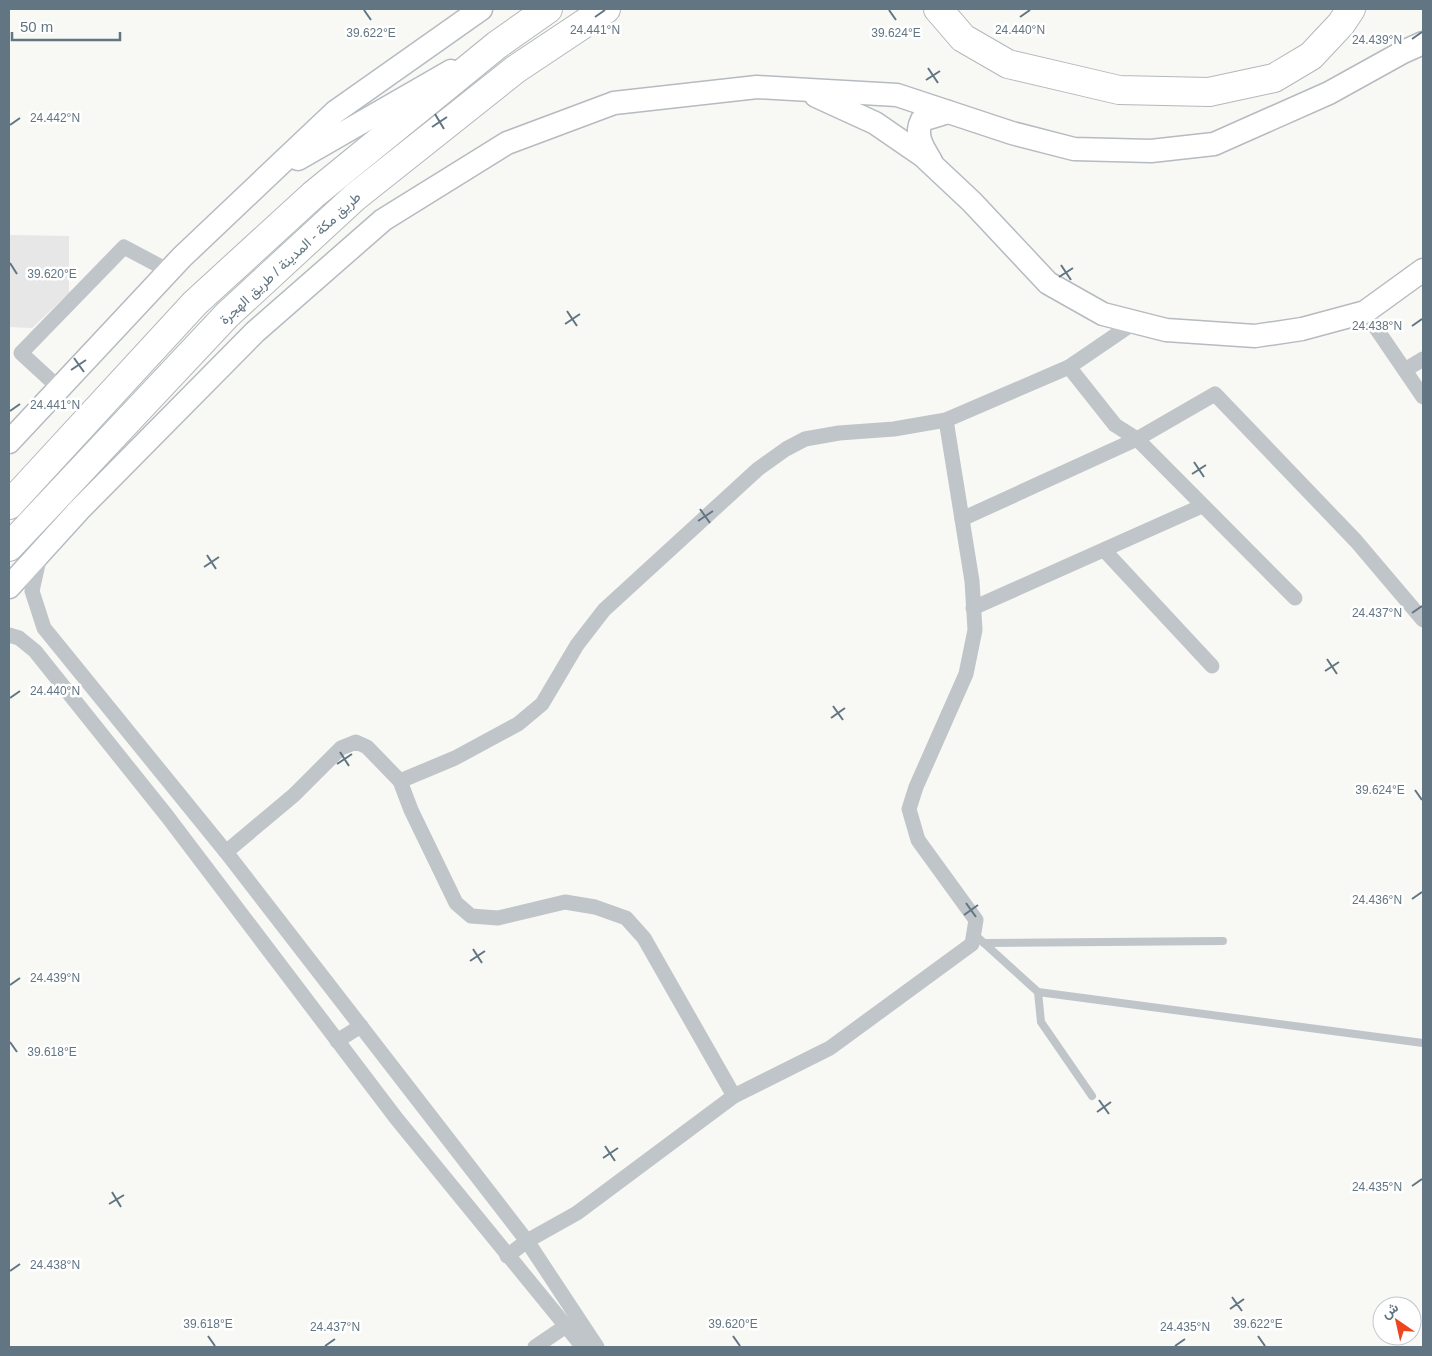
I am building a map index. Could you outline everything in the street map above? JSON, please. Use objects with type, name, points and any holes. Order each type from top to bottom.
[{"type":"highway","name":"طريق مكة - المدينة / طريق الهجرة","points":[[9,505],[195,303],[312,195],[497,44],[548,9]]},
{"type":"highway","name":"طريق مكة - المدينة / طريق الهجرة","points":[[9,547],[227,315],[355,197],[516,69],[606,9]]},
{"type":"highway","points":[[938,9],[963,38],[1008,64],[1119,90],[1209,92],[1274,78],[1311,56],[1341,24],[1351,9]]},
{"type":"main road","points":[[9,442],[169,271],[263,179],[336,112],[481,9]]},
{"type":"main road","points":[[9,587],[79,510],[254,332],[383,220],[507,143],[614,103],[757,87],[897,95],[1012,134],[1074,149],[1151,151],[1214,144],[1329,93],[1423,43]]},
{"type":"main road","points":[[263,179],[497,44]]},
{"type":"main road","points":[[804,91],[875,123],[929,162],[972,202],[1048,283],[1103,314],[1166,330],[1255,336],[1302,329],[1365,312],[1423,270]]},
{"type":"main road","points":[[929,162],[920,144],[918,126],[922,120],[948,112]]},
{"type":"street","points":[[59,388],[21,353],[124,248],[169,271]]},
{"type":"street","points":[[1365,312],[1423,397]]},
{"type":"street","points":[[400,781],[455,758],[518,724],[542,704],[577,645],[604,610],[758,468],[786,449],[805,439],[839,433],[894,429],[946,420],[1069,367],[1135,322]]},
{"type":"street","points":[[1405,370],[1423,359]]},
{"type":"street","points":[[1069,367],[1115,425],[1137,439],[1295,598]]},
{"type":"street","points":[[962,519],[1137,439],[1215,394],[1356,541],[1423,620]]},
{"type":"street","points":[[507,1256],[527,1241],[577,1213],[734,1096],[830,1048],[979,938],[976,920],[918,840],[909,809],[916,787],[966,674],[974,630],[962,519],[946,420]]},
{"type":"street","points":[[973,608],[1202,506]]},
{"type":"street","points":[[1104,550],[1212,666]]},
{"type":"street","points":[[40,552],[32,591],[44,628],[226,852],[527,1241],[597,1347]]},
{"type":"street","points":[[9,635],[19,638],[35,650],[167,816],[338,1041],[507,1256],[583,1347]]},
{"type":"street","points":[[226,852],[294,795],[341,748],[356,742],[367,747],[400,781],[411,810],[456,903],[471,916],[498,918],[565,902],[595,908],[626,918],[644,938],[734,1096]]},
{"type":"street","points":[[167,816],[185,802]]},
{"type":"street","points":[[338,1041],[361,1026]]},
{"type":"street","points":[[535,1347],[566,1326]]},
{"type":"lane","points":[[979,938],[1223,941]]},
{"type":"lane","points":[[979,938],[1038,992],[1423,1043]]},
{"type":"lane","points":[[1038,992],[1041,1022],[1092,1096]]},
{"type":"shaded area","points":[[9,235],[69,236],[69,293],[32,328],[9,327]]}]
